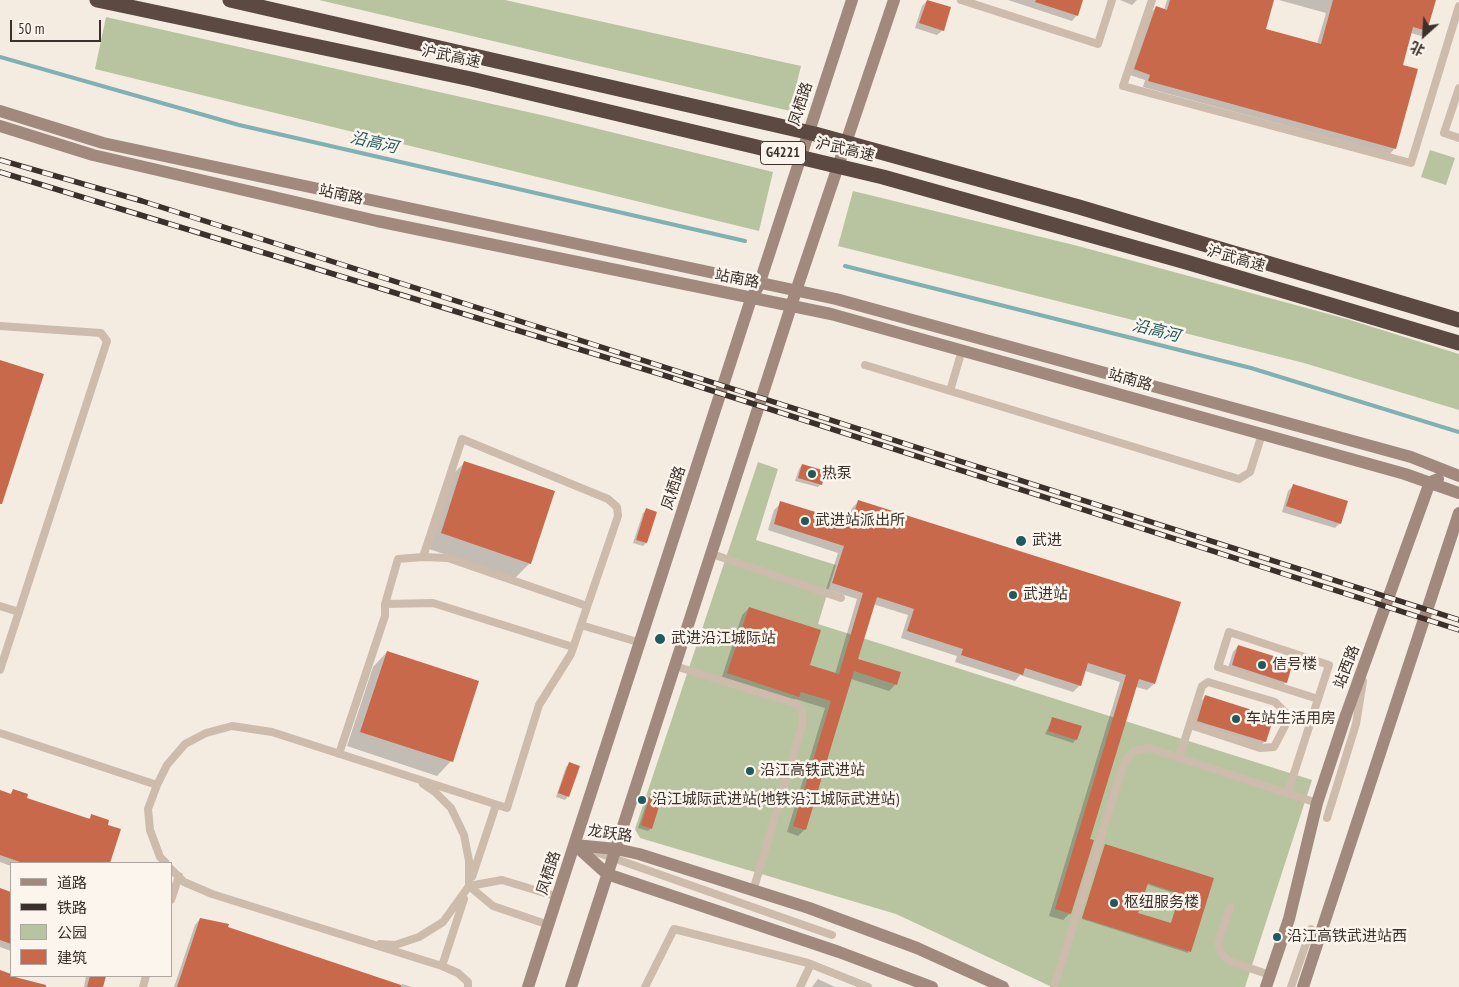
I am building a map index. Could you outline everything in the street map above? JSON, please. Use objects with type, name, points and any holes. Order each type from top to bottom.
[{"type":"highway","name":"沪武高速","points":[[97,0],[471,79],[883,177],[1186,262],[1459,343]]},
{"type":"highway","name":"沪武高速","points":[[230,0],[815,134],[1079,207],[1459,320]]},
{"type":"street","name":"凤栖路","points":[[528,987],[641,643],[750,298],[759,285],[852,0]]},
{"type":"street","points":[[571,987],[796,291],[894,0]]},
{"type":"street","name":"站南路","points":[[0,111],[104,143],[759,285],[836,299],[1411,458],[1456,475]]},
{"type":"street","name":"站南路","points":[[0,126],[93,155],[368,218],[750,298],[793,305],[1262,434],[1430,482],[1459,493]]},
{"type":"street","points":[[1430,482],[1456,475],[1459,485]]},
{"type":"street","name":"站西路","points":[[1268,981],[1290,919],[1317,803],[1346,715],[1366,664],[1430,482]]},
{"type":"street","points":[[1303,987],[1459,513]]},
{"type":"street","name":"龙跃路","points":[[575,845],[614,853],[639,854],[809,908],[917,948],[1003,987]]},
{"type":"street","name":"龙跃路","points":[[575,845],[607,874],[839,952],[932,987]]},
{"type":"lane","points":[[961,0],[1098,44],[1112,0]]},
{"type":"lane","points":[[1152,0],[1123,86],[1411,163],[1459,6]]},
{"type":"lane","points":[[1459,88],[1444,133],[1459,138]]},
{"type":"lane","points":[[0,326],[101,334],[106,341],[0,670]]},
{"type":"lane","points":[[950,390],[962,350]]},
{"type":"lane","points":[[864,365],[1239,478],[1250,472],[1262,434]]},
{"type":"lane","points":[[165,862],[160,857],[150,830],[148,808],[166,765],[185,744],[206,733],[232,726],[272,732],[507,808],[539,704],[573,647],[618,516],[617,507],[608,499],[462,439],[423,557]]},
{"type":"lane","points":[[712,554],[841,598]]},
{"type":"lane","points":[[339,754],[385,616],[385,604],[398,559],[448,558],[587,606]]},
{"type":"lane","points":[[385,604],[433,603],[573,647]]},
{"type":"lane","points":[[0,606],[19,612]]},
{"type":"lane","points":[[581,625],[641,643]]},
{"type":"lane","points":[[1288,792],[1329,665],[1229,632],[1218,667],[1318,699]]},
{"type":"lane","points":[[1327,818],[1356,724],[1366,664]]},
{"type":"lane","points":[[675,666],[796,704],[802,709],[804,723],[754,891]]},
{"type":"lane","points":[[1179,758],[1202,686],[1208,682],[1275,702],[1284,711],[1285,726],[1274,746],[1260,748],[1190,725]]},
{"type":"lane","points":[[0,733],[157,785]]},
{"type":"lane","points":[[1054,987],[1124,763],[1134,751],[1148,748],[1317,803]]},
{"type":"lane","points":[[370,944],[395,945],[419,937],[443,922],[457,906],[469,886],[470,861],[464,836],[451,808],[435,792],[412,778]]},
{"type":"lane","points":[[442,966],[496,805]]},
{"type":"lane","points":[[614,853],[832,935]]},
{"type":"lane","points":[[172,870],[184,882],[212,894],[442,966],[458,973],[468,982],[468,987]]},
{"type":"lane","points":[[172,897],[179,876]]},
{"type":"lane","points":[[469,886],[502,880],[558,897]]},
{"type":"lane","points":[[469,886],[493,906],[549,925]]},
{"type":"lane","points":[[1230,907],[1218,943],[1221,954],[1229,961],[1268,981]]},
{"type":"lane","points":[[645,987],[674,929],[811,964],[868,987]]},
{"type":"lane","points":[[1291,987],[1311,929]]},
{"type":"lane","points":[[800,987],[811,964]]},
{"type":"green space","points":[[319,0],[505,0],[801,66],[790,111]]},
{"type":"green space","points":[[106,17],[550,117],[773,172],[759,231],[95,69]]},
{"type":"green space","points":[[1430,150],[1455,158],[1446,185],[1421,177]]},
{"type":"green space","points":[[853,191],[1078,246],[1347,319],[1459,354],[1459,410],[1304,363],[838,246]]},
{"type":"green space","points":[[758,462],[778,469],[756,540],[836,565],[818,624],[1312,780],[1245,987],[1052,987],[896,914],[640,838],[635,829]]},
{"type":"building","points":[[927,0],[951,7],[944,31],[919,23]]},
{"type":"building","points":[[1036,0],[1083,0],[1078,16],[1035,2]]},
{"type":"building","points":[[1170,0],[1274,0],[1266,29],[1321,44],[1333,0],[1436,0],[1427,31],[1413,27],[1403,65],[1418,69],[1396,149],[1148,81],[1150,75],[1134,69],[1156,6],[1167,10]]},
{"type":"building","points":[[0,360],[44,374],[2,504],[0,504]]},
{"type":"building","points":[[464,461],[555,491],[531,564],[441,533]]},
{"type":"building","name":"热泵","points":[[802,464],[826,471],[822,485],[798,478]]},
{"type":"building","points":[[1293,484],[1348,501],[1341,524],[1286,506]]},
{"type":"building","name":"武进站","points":[[858,500],[1181,602],[1155,684],[1139,679],[1090,839],[1094,840],[1071,914],[1055,909],[1126,675],[1088,663],[1081,686],[1025,668],[1023,675],[961,655],[963,649],[907,631],[914,609],[877,597],[858,659],[901,672],[897,685],[854,671],[806,830],[793,826],[831,701],[801,692],[799,697],[727,673],[749,607],[821,630],[810,665],[839,674],[863,593],[832,583],[844,546],[774,524],[780,501],[851,523]]},
{"type":"building","points":[[646,508],[657,512],[647,543],[636,540]]},
{"type":"building","name":"信号楼","points":[[1238,645],[1293,662],[1287,683],[1232,665]]},
{"type":"building","points":[[387,651],[479,681],[453,762],[360,732]]},
{"type":"building","name":"车站生活用房","points":[[1205,695],[1274,717],[1266,742],[1197,721]]},
{"type":"building","points":[[1052,717],[1082,726],[1077,740],[1048,731]]},
{"type":"building","points":[[569,762],[580,766],[569,797],[558,793]]},
{"type":"building","points":[[13,789],[28,794],[27,798],[90,819],[91,814],[109,820],[108,825],[121,829],[110,862],[20,862],[0,855],[0,790],[11,794]]},
{"type":"building","points":[[651,793],[662,797],[652,829],[641,825]]},
{"type":"building","name":"枢纽服务楼","points":[[1105,844],[1214,878],[1191,952],[1082,918]],"holes":[[[1148,883],[1180,894],[1171,923],[1138,913]]]},
{"type":"building","points":[[0,888],[10,892],[10,944],[0,940]]},
{"type":"building","points":[[200,918],[229,924],[228,927],[401,985],[401,987],[177,987]]},
{"type":"building","points":[[0,970],[10,974],[10,977],[46,985],[46,987],[0,987]]},
{"type":"building","points":[[90,977],[106,977],[103,987],[87,987]]},
{"type":"waterway","name":"沿高河","points":[[0,57],[239,125],[745,241]]},
{"type":"waterway","name":"沿高河","points":[[845,266],[1251,368],[1459,432]]},
{"type":"railway","points":[[0,160],[142,201],[1459,620]]},
{"type":"railway","points":[[0,172],[660,374],[1459,630]]},
{"type":"place","name":"热泵","points":[[812,474]]},
{"type":"place","name":"武进站派出所","points":[[805,521]]},
{"type":"place","name":"武进","points":[[1021,541]]},
{"type":"place","name":"武进站","points":[[1013,595]]},
{"type":"place","name":"武进沿江城际站","points":[[660,639]]},
{"type":"place","name":"信号楼","points":[[1262,665]]},
{"type":"place","name":"车站生活用房","points":[[1236,719]]},
{"type":"place","name":"沿江高铁武进站","points":[[750,771]]},
{"type":"place","name":"沿江城际武进站(地铁沿江城际武进站)","points":[[642,800]]},
{"type":"place","name":"枢纽服务楼","points":[[1114,903]]},
{"type":"place","name":"沿江高铁武进站西","points":[[1277,937]]}]
